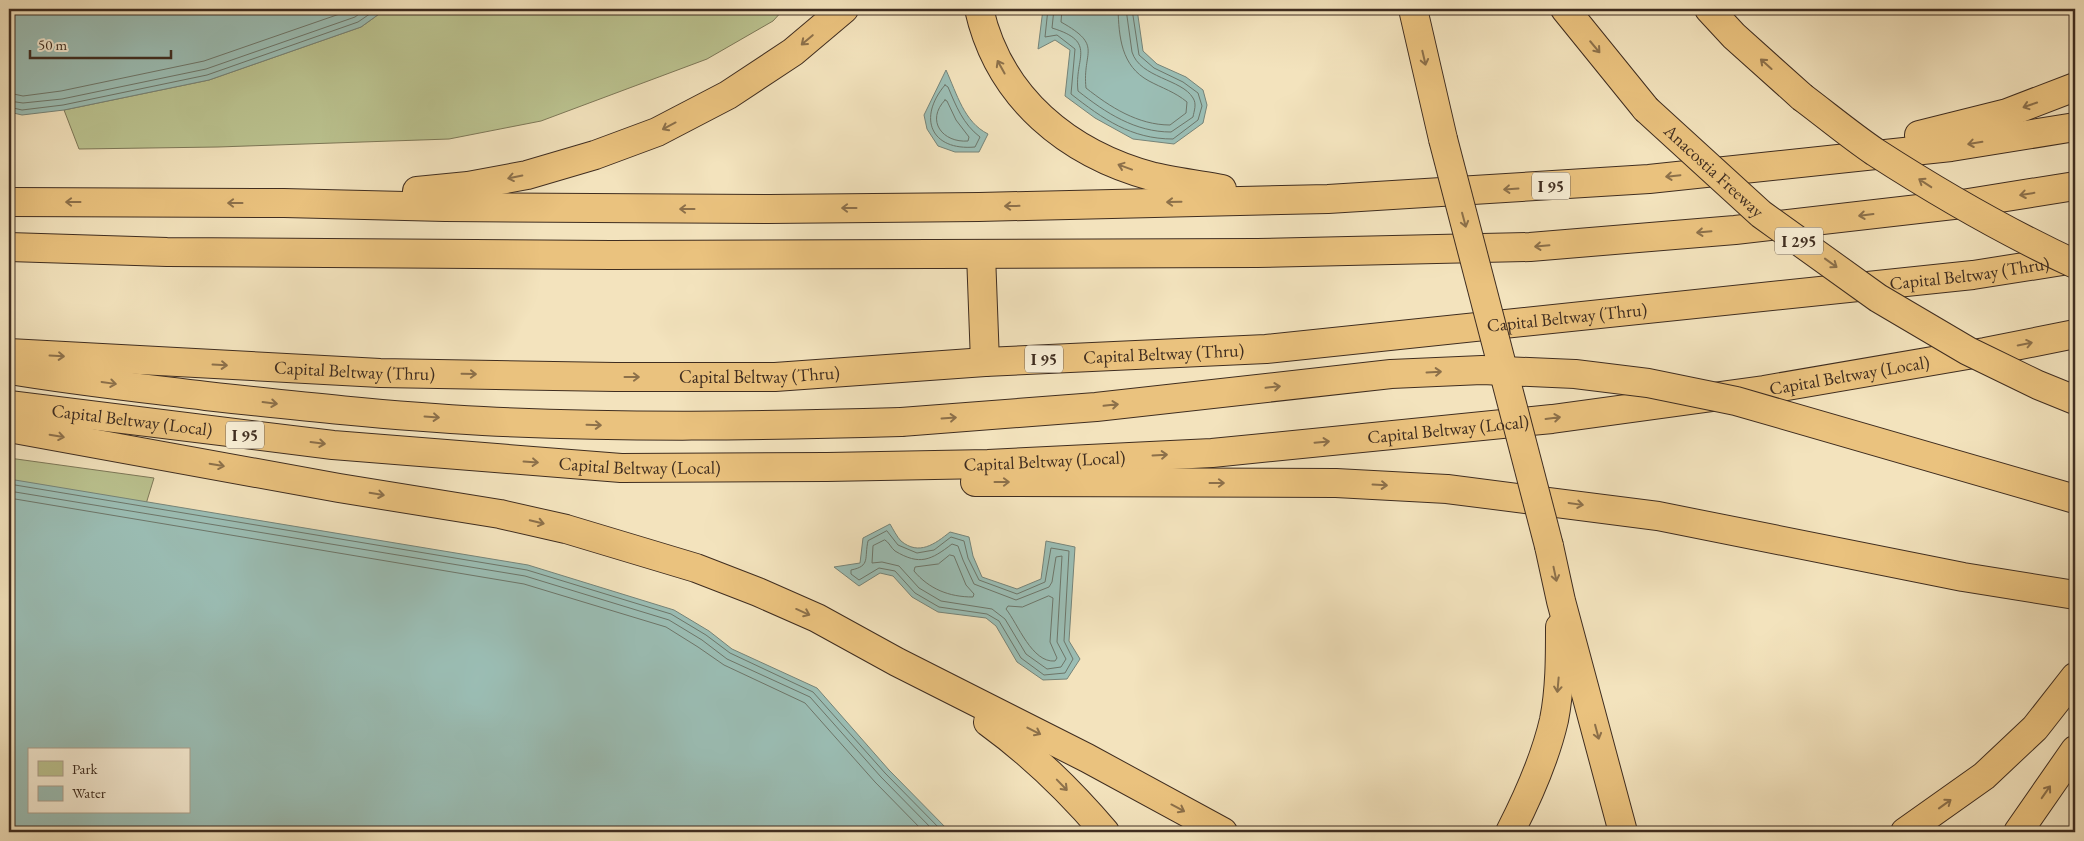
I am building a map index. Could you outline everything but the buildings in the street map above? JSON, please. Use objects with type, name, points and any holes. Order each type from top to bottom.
[{"type":"highway","points":[[284,203],[468,186],[527,175],[595,155],[657,132],[728,95],[792,52],[844,9]]},
{"type":"highway","points":[[979,9],[987,35],[999,63],[1022,98],[1059,133],[1097,155],[1154,177],[1233,190],[1328,199]]},
{"type":"highway","points":[[1413,9],[1443,139],[1549,546],[1561,601],[1623,832]]},
{"type":"highway","name":"Anacostia Freeway","points":[[1565,9],[1646,109],[1762,214],[1878,298],[1968,351]]},
{"type":"highway","points":[[1709,9],[1734,36],[1802,97],[1874,151],[1949,199],[2021,239],[2075,264]]},
{"type":"highway","points":[[1774,167],[1978,121],[2038,102],[2075,87]]},
{"type":"highway","name":"I 95","points":[[9,202],[284,203],[513,208],[769,209],[979,207],[1328,199],[1649,179],[1774,167],[1951,147],[2075,126]]},
{"type":"highway","points":[[9,247],[167,252],[362,254],[981,254],[1257,253],[1530,247],[1735,230],[1962,204],[2075,186]]},
{"type":"highway","points":[[981,254],[985,362]]},
{"type":"highway","name":"Capital Beltway (Thru)","points":[[9,353],[371,372],[615,377],[775,377],[985,362],[1266,349],[1973,275],[2075,258]]},
{"type":"highway","name":"Capital Beltway (Local)","points":[[9,405],[333,445],[621,468],[827,468],[988,464],[1221,452],[1552,419],[1764,390],[1985,352],[2075,334]]},
{"type":"highway","points":[[1968,351],[2075,384]]},
{"type":"highway","points":[[1968,351],[2038,385],[2075,400]]},
{"type":"highway","points":[[9,370],[338,411],[482,421],[617,426],[777,426],[901,422],[1096,407],[1391,374],[1482,370],[1576,374],[1648,383],[1736,401],[2075,500]]},
{"type":"highway","points":[[9,428],[339,488],[500,514],[566,529],[696,568],[817,618],[897,662],[1087,758],[1223,832]]},
{"type":"highway","points":[[621,468],[836,479],[1003,482],[1336,483],[1447,489],[1658,516],[1908,567],[2039,591],[2075,595]]},
{"type":"highway","points":[[1510,832],[1539,766],[1554,720],[1558,682],[1561,601]]},
{"type":"highway","points":[[897,662],[1016,743],[1051,773],[1105,832]]},
{"type":"highway","points":[[1904,832],[1984,776],[2035,728],[2075,678]]},
{"type":"highway","points":[[2018,832],[2075,750]]},
{"type":"highway","points":[[2040,832],[2075,782]]},
{"type":"green space","points":[[386,9],[784,9],[773,21],[707,59],[541,121],[449,139],[218,147],[79,149],[64,110],[209,80],[361,27]]},
{"type":"green space","points":[[9,458],[154,478],[142,517],[9,613]]},
{"type":"water","points":[[9,9],[386,9],[361,27],[209,80],[64,110],[22,115],[9,112]]},
{"type":"water","points":[[1043,9],[1137,9],[1143,51],[1157,64],[1186,77],[1203,90],[1207,105],[1203,123],[1174,144],[1133,139],[1095,118],[1065,96],[1070,50],[1055,40],[1038,49]]},
{"type":"water","points":[[946,70],[967,115],[980,129],[988,134],[979,152],[955,152],[938,146],[927,129],[924,115]]},
{"type":"water","points":[[9,479],[528,565],[674,610],[709,631],[732,649],[817,688],[889,770],[950,832],[9,832]]},
{"type":"water","points":[[890,524],[901,541],[914,548],[927,547],[939,541],[950,532],[969,537],[973,556],[982,577],[1017,589],[1041,579],[1046,541],[1075,547],[1069,641],[1080,659],[1067,679],[1043,680],[1017,662],[996,626],[986,618],[938,612],[912,597],[893,576],[880,573],[859,586],[834,567],[860,563],[863,538]]}]
